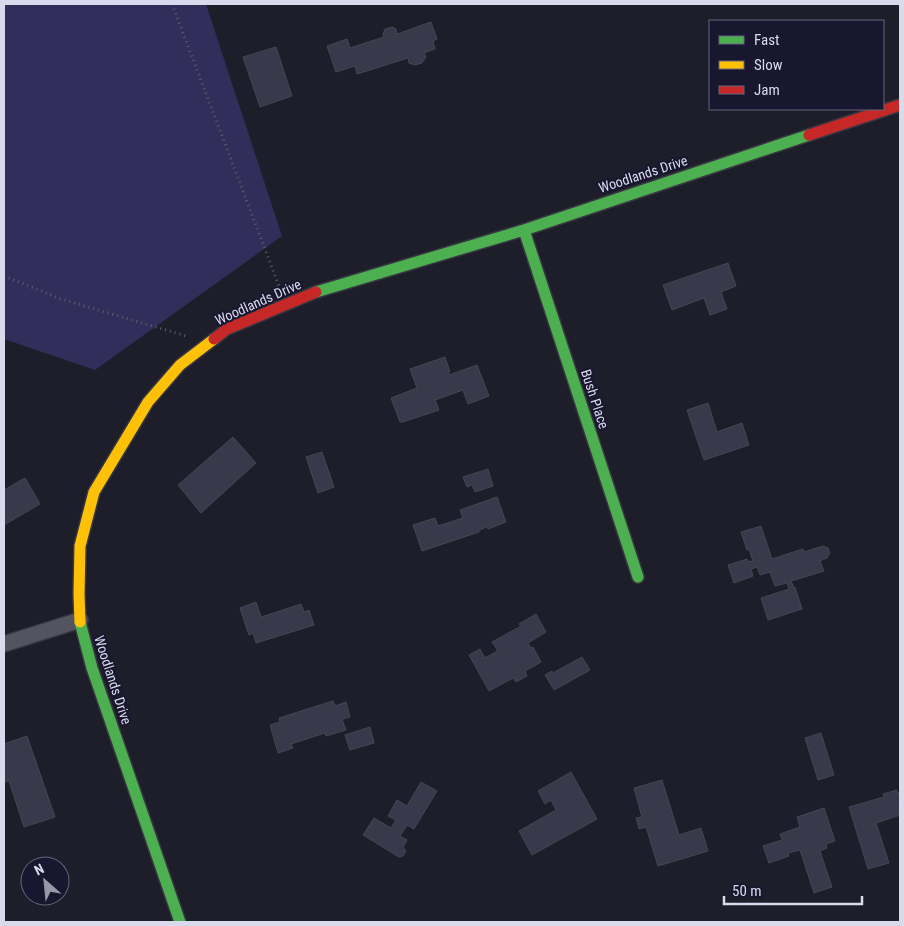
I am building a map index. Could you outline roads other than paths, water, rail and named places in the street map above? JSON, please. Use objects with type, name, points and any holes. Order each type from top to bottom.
[{"type":"street","name":"Woodlands Drive","points":[[180,922],[92,668],[80,620],[80,546],[94,492],[148,402],[180,364],[226,329],[285,303],[524,230],[900,105]]},
{"type":"street","name":"Bush Place","points":[[524,230],[638,577]]},
{"type":"street","points":[[4,644],[80,620]]}]
